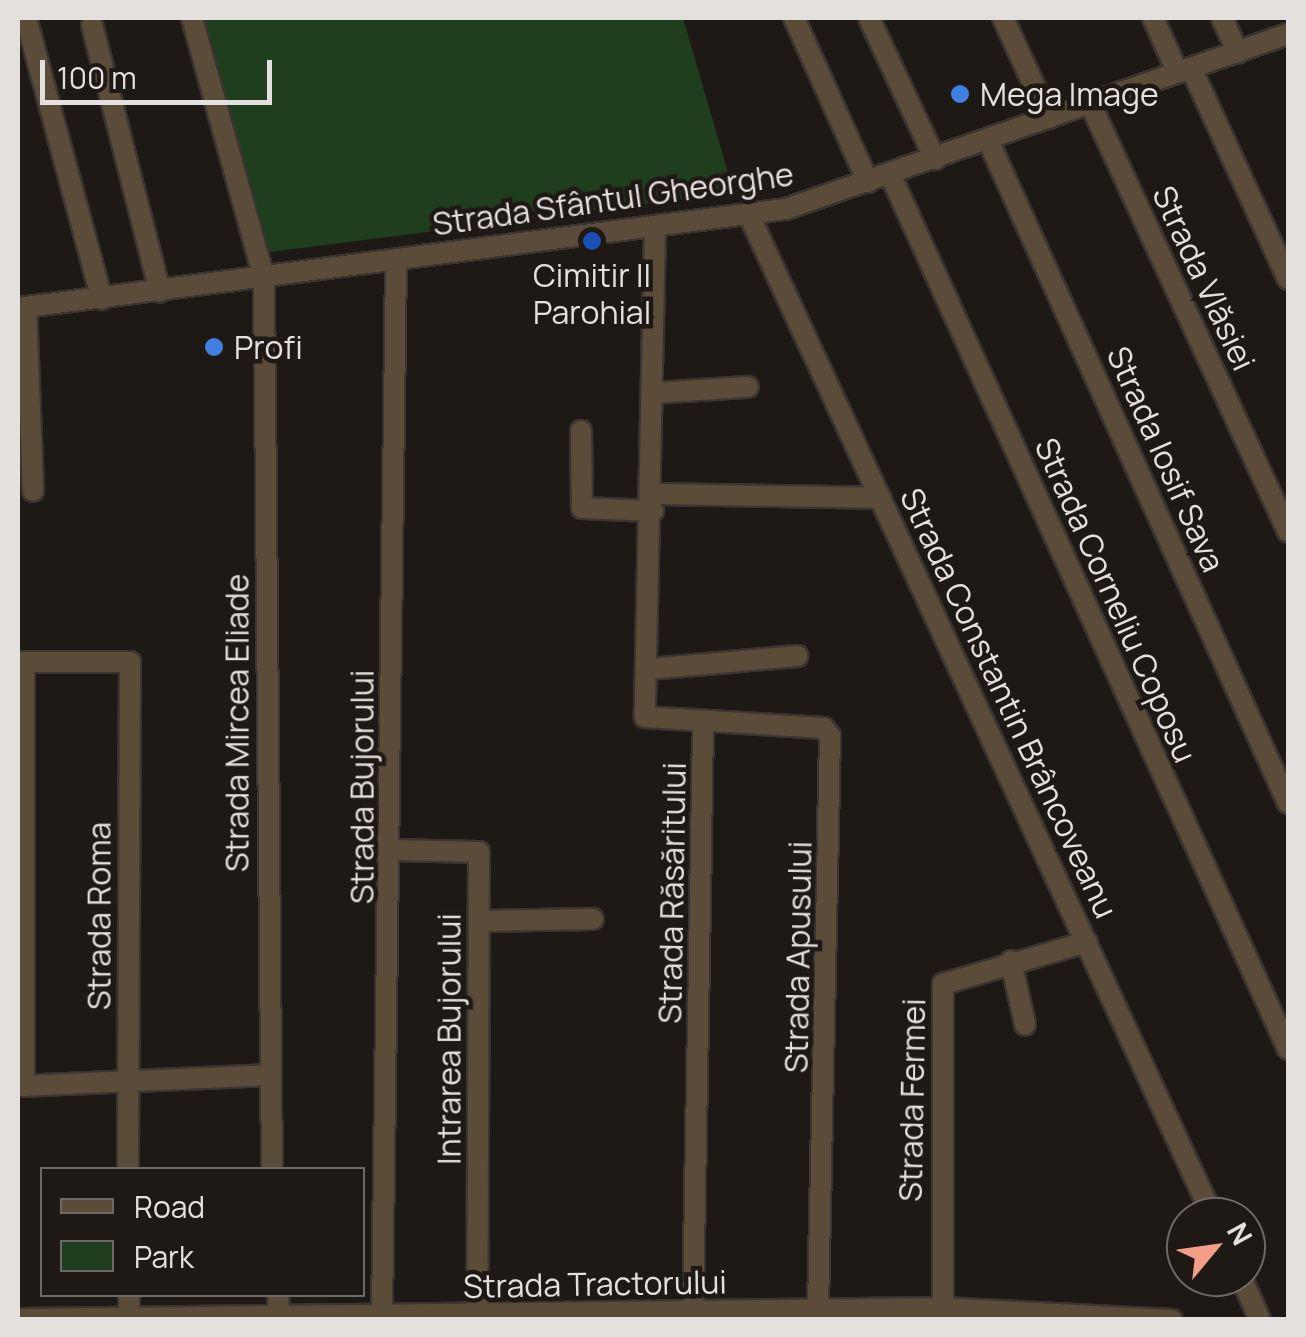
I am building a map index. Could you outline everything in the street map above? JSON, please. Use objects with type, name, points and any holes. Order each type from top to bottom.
[{"type":"street","points":[[26,18],[102,299]]},
{"type":"street","name":"Strada Mircea Eliade","points":[[192,18],[264,277],[268,1075],[272,1167]]},
{"type":"street","points":[[794,18],[868,182]]},
{"type":"street","points":[[869,18],[935,159]]},
{"type":"street","points":[[1003,18],[1049,118]]},
{"type":"street","points":[[1153,18],[1185,70],[1288,280]]},
{"type":"street","points":[[1222,18],[1238,52]]},
{"type":"street","points":[[92,25],[160,291]]},
{"type":"street","name":"Strada Sfântul Gheorghe","points":[[22,308],[749,215],[868,182],[1288,34]]},
{"type":"street","name":"Strada Vlăsiei","points":[[1090,103],[1288,532]]},
{"type":"street","name":"Strada Iosif Sava","points":[[988,140],[1288,802]]},
{"type":"street","name":"Strada Corneliu Coposu","points":[[890,174],[1288,1050]]},
{"type":"street","name":"Strada Constantin Brâncoveanu","points":[[749,215],[1204,1197]]},
{"type":"street","name":"Strada Răsăritului","points":[[654,226],[648,722],[703,727],[694,1312]]},
{"type":"street","name":"Strada Bujorului","points":[[382,1316],[392,850],[396,259]]},
{"type":"street","points":[[22,308],[33,491]]},
{"type":"street","points":[[654,392],[748,387]]},
{"type":"street","points":[[581,430],[582,508],[653,502],[880,498]]},
{"type":"street","points":[[649,669],[797,656]]},
{"type":"street","points":[[21,662],[21,1086],[268,1075]]},
{"type":"street","name":"Strada Roma","points":[[21,662],[130,662],[128,1167]]},
{"type":"street","name":"Strada Apusului","points":[[703,727],[828,730],[808,1314]]},
{"type":"street","name":"Intrarea Bujorului","points":[[392,850],[478,849],[479,921],[463,1317]]},
{"type":"street","points":[[479,921],[594,919]]},
{"type":"street","name":"Strada Fermei","points":[[934,1312],[942,990],[955,974],[1087,942]]},
{"type":"street","points":[[1011,961],[1025,1024]]},
{"type":"street","points":[[278,1297],[279,1316]]},
{"type":"street","points":[[1249,1297],[1260,1320]]},
{"type":"street","name":"Strada Tractorului","points":[[18,1320],[590,1317],[694,1312],[934,1312],[1172,1320]]},
{"type":"green space","points":[[203,18],[683,18],[734,193],[270,252]]},
{"type":"place","name":"Mega Image","points":[[960,94]]},
{"type":"place","name":"Cimitir II Parohial","points":[[592,241]]},
{"type":"place","name":"Profi","points":[[214,347]]}]
